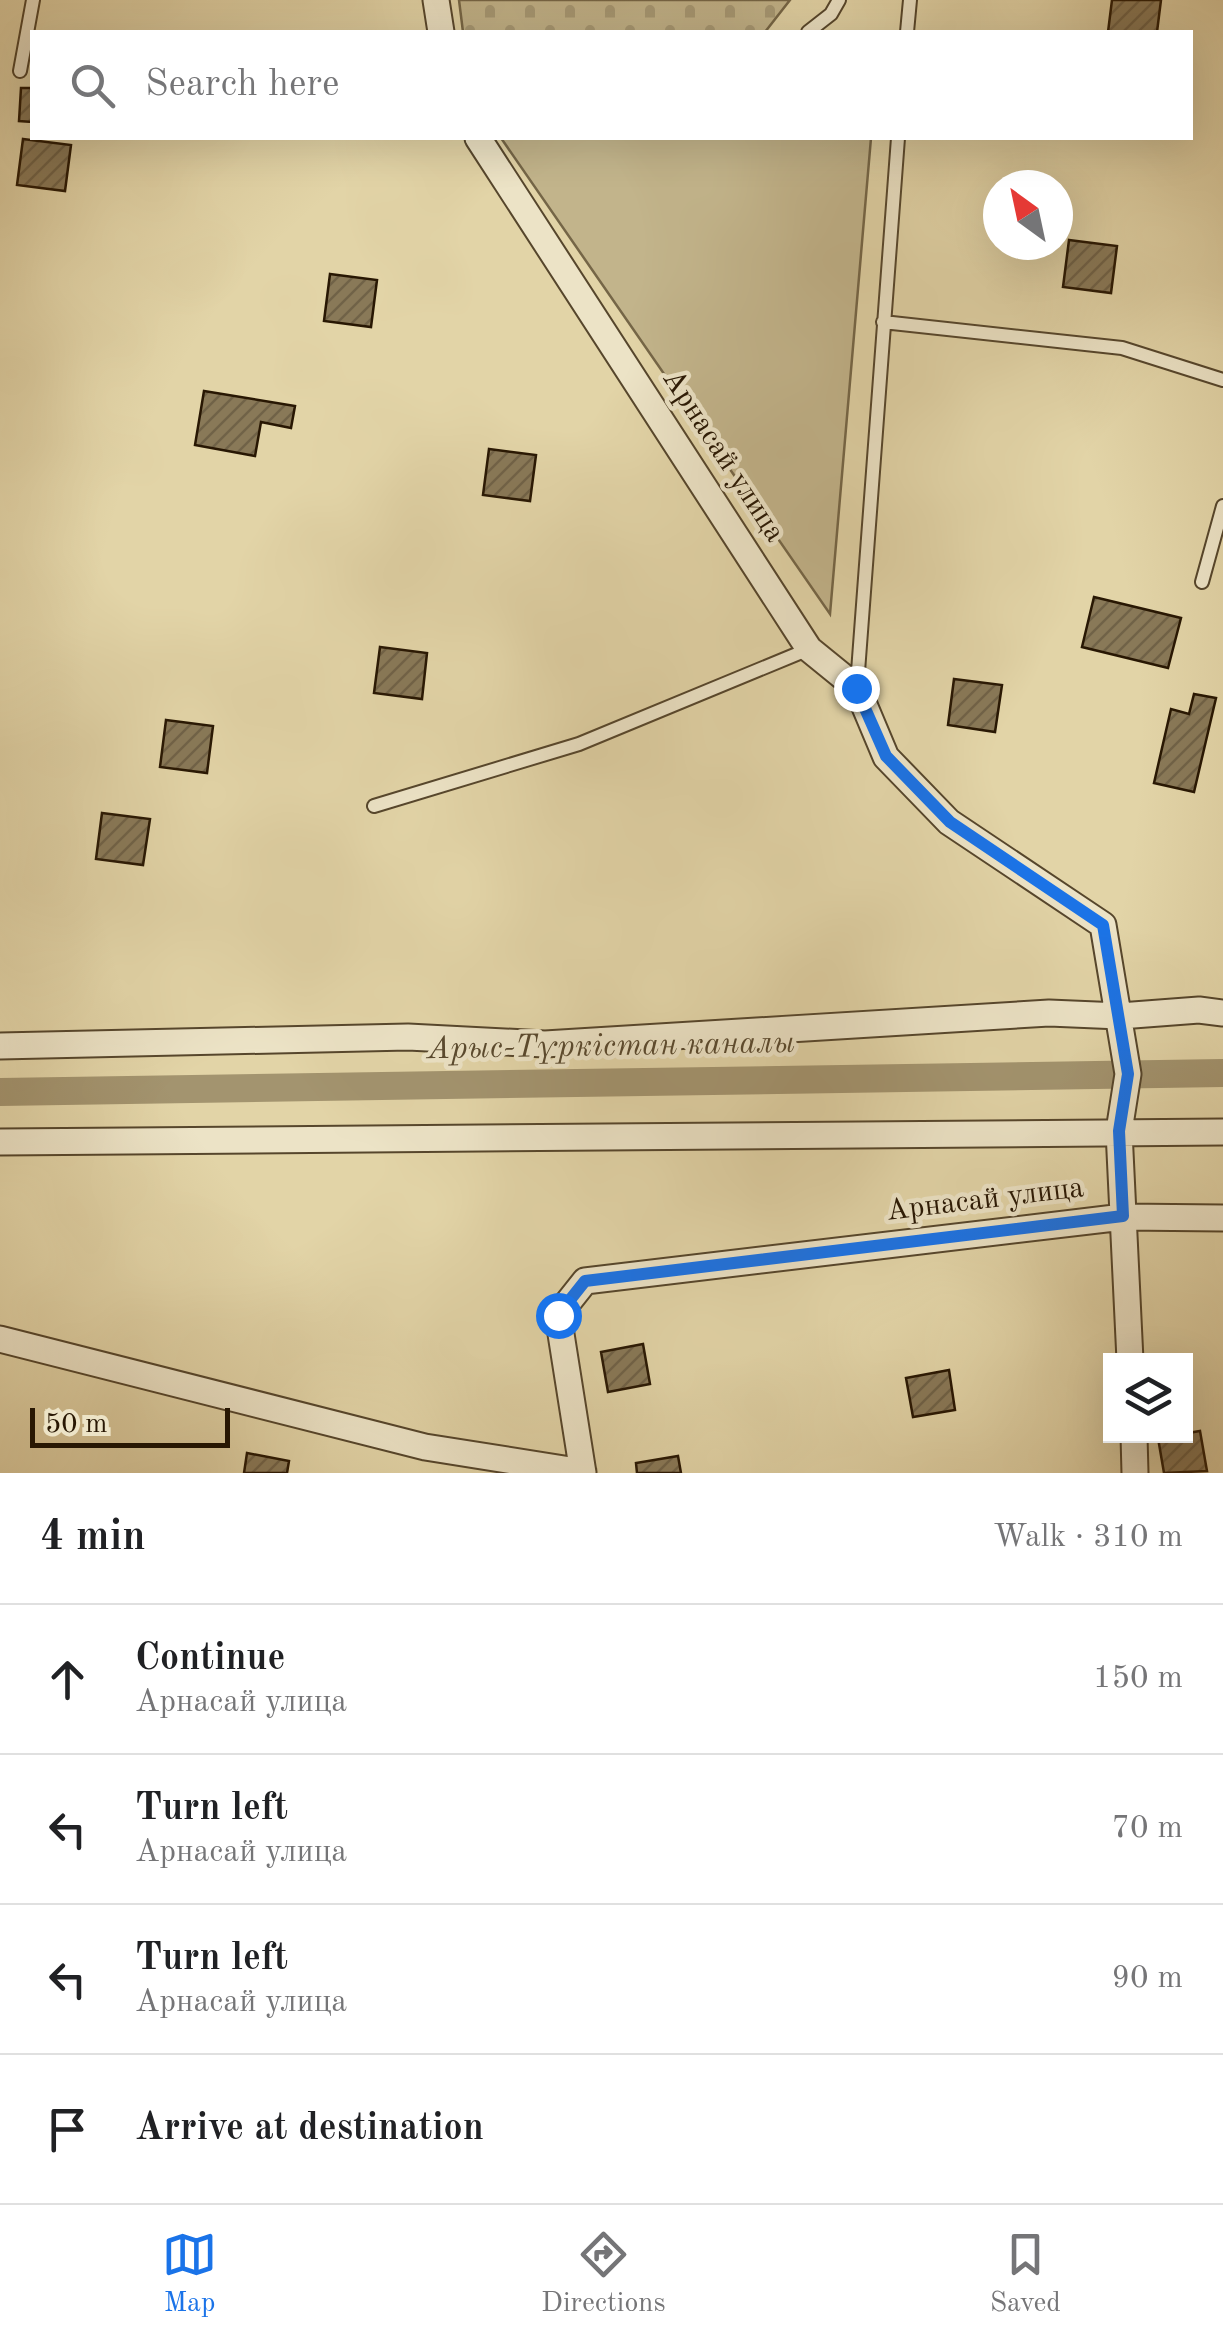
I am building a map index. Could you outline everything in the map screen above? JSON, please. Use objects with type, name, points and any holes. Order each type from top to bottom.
[{"type":"street","points":[[436,0],[441,30]]},
{"type":"street","name":"Арнасай улица","points":[[479,140],[809,649],[856,688],[886,756],[950,822],[1103,925],[1128,1074],[1119,1131],[1123,1216],[585,1281],[558,1315],[583,1472]]},
{"type":"street","points":[[0,1046],[408,1037],[545,1044],[1049,1013],[1120,1016],[1223,1012]]},
{"type":"street","points":[[0,1142],[1223,1132]]},
{"type":"street","points":[[1130,1353],[1123,1216],[1223,1218]]},
{"type":"street","points":[[0,1339],[425,1447],[583,1472]]},
{"type":"street","points":[[1134,1443],[1135,1473]]},
{"type":"lane","points":[[20,71],[34,0]]},
{"type":"lane","points":[[811,30],[831,14],[839,0]]},
{"type":"lane","points":[[907,30],[910,0]]},
{"type":"lane","points":[[856,688],[898,140]]},
{"type":"lane","points":[[882,322],[1122,348],[1223,380]]},
{"type":"lane","points":[[1202,582],[1223,506]]},
{"type":"lane","points":[[374,806],[579,744],[809,649]]},
{"type":"green space","points":[[459,0],[790,0],[767,30],[463,30]]},
{"type":"green space","points":[[502,140],[871,140],[830,614]]},
{"type":"building","points":[[1112,0],[1161,0],[1157,30],[1108,30]]},
{"type":"building","points":[[21,88],[30,88],[30,122],[19,121]]},
{"type":"building","points":[[23,139],[71,145],[65,191],[17,185]]},
{"type":"building","points":[[1073,240],[1117,246],[1111,293],[1063,287],[1066,260],[1073,260]]},
{"type":"building","points":[[330,274],[377,280],[371,327],[324,321]]},
{"type":"building","points":[[204,391],[295,406],[291,428],[261,422],[255,456],[195,445]]},
{"type":"building","points":[[489,449],[536,455],[530,501],[483,495]]},
{"type":"building","points":[[1094,597],[1181,618],[1168,668],[1082,647]]},
{"type":"building","points":[[380,647],[427,653],[422,699],[374,693]]},
{"type":"building","points":[[954,679],[1002,685],[995,732],[948,725]]},
{"type":"building","points":[[1194,694],[1216,698],[1194,792],[1154,783],[1171,709],[1189,714]]},
{"type":"building","points":[[166,720],[213,726],[207,773],[160,767]]},
{"type":"building","points":[[102,813],[150,819],[143,865],[96,859]]},
{"type":"building","points":[[643,1344],[650,1384],[608,1392],[601,1352]]},
{"type":"building","points":[[949,1370],[955,1410],[913,1417],[906,1378]]},
{"type":"building","points":[[1200,1431],[1207,1471],[1164,1473],[1159,1443],[1193,1443],[1193,1432]]},
{"type":"building","points":[[247,1453],[289,1461],[287,1473],[244,1473]]},
{"type":"building","points":[[678,1456],[681,1473],[637,1473],[636,1463]]},
{"type":"waterway","name":"Арыс-Түркістан каналы","points":[[0,1092],[1223,1073]]},
{"type":"route","points":[[558,1315],[585,1281],[1123,1216],[1119,1131],[1128,1074],[1103,925],[950,822],[886,756],[856,688]]}]
